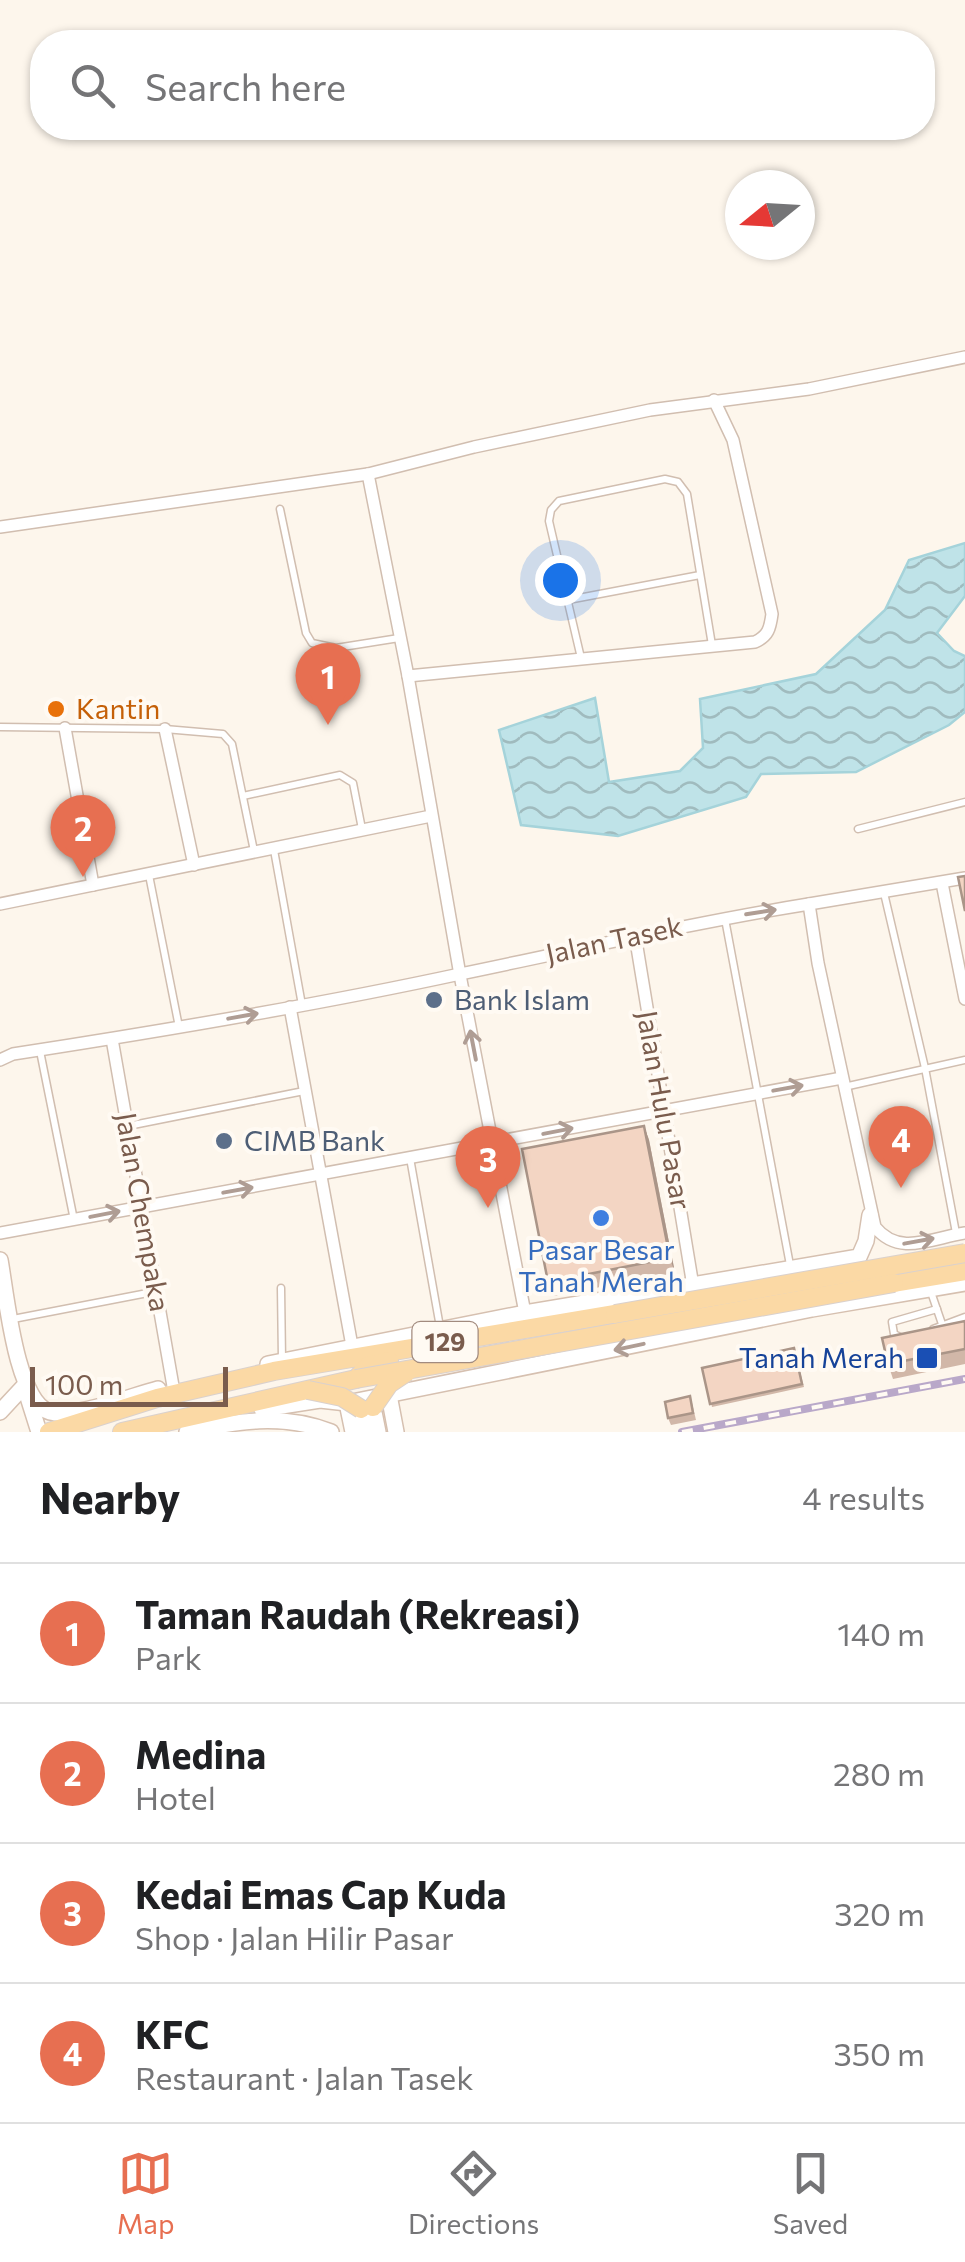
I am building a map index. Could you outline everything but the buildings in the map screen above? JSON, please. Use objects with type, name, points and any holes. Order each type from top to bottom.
[{"type":"main road","points":[[812,1309],[860,1257],[870,1215]]},
{"type":"main road","points":[[362,1376],[374,1364],[615,1314],[965,1253]]},
{"type":"main road","points":[[25,1385],[37,1404],[49,1412],[70,1412],[440,1328],[860,1257]]},
{"type":"main road","points":[[0,1260],[25,1385],[39,1432]]},
{"type":"main road","points":[[122,1432],[362,1376],[965,1271]]},
{"type":"main road","points":[[152,1432],[302,1401],[360,1406],[390,1395],[812,1309],[965,1282]]},
{"type":"main road","name":"129","points":[[49,1432],[126,1407],[274,1371],[615,1314]]},
{"type":"main road","points":[[354,1432],[360,1406],[413,1370],[427,1366]]},
{"type":"main road","points":[[126,1407],[160,1406],[350,1369],[362,1376]]},
{"type":"main road","points":[[0,1412],[25,1385]]},
{"type":"main road","points":[[308,1390],[342,1397],[360,1406],[378,1432]]},
{"type":"main road","points":[[390,1395],[396,1432]]},
{"type":"main road","points":[[360,1406],[365,1432]]},
{"type":"main road","points":[[187,1432],[263,1419],[290,1420],[331,1432]]},
{"type":"street","points":[[0,527],[368,474],[650,410],[809,389],[965,357]]},
{"type":"street","points":[[408,676],[764,638],[772,614],[733,440],[714,400]]},
{"type":"street","points":[[368,474],[525,1313]]},
{"type":"street","points":[[65,728],[93,885]]},
{"type":"street","points":[[166,729],[194,865]]},
{"type":"street","points":[[0,904],[431,816]]},
{"type":"street","name":"Jalan Tasek","points":[[0,1060],[13,1054],[460,974],[634,934],[965,878]]},
{"type":"street","points":[[942,882],[965,999]]},
{"type":"street","points":[[809,904],[870,1215],[882,1236],[892,1242],[905,1244],[961,1234]]},
{"type":"street","name":"Jalan Hulu Pasar","points":[[634,934],[694,1286]]},
{"type":"street","points":[[296,1006],[305,1091],[352,1346]]},
{"type":"street","name":"Jalan Chempaka","points":[[112,1039],[172,1386]]},
{"type":"street","points":[[0,1046],[13,1054]]},
{"type":"street","points":[[0,1234],[757,1094],[843,1083]]},
{"type":"lane","points":[[582,658],[549,521],[550,510],[559,501],[665,479],[678,482],[688,494],[712,646]]},
{"type":"lane","points":[[280,509],[298,602],[312,643],[336,648],[401,638]]},
{"type":"lane","points":[[568,600],[700,576]]},
{"type":"lane","points":[[0,727],[166,729],[227,737],[232,744],[254,852]]},
{"type":"lane","points":[[243,796],[340,775],[353,783],[362,830]]},
{"type":"lane","points":[[858,829],[965,802]]},
{"type":"lane","points":[[274,848],[296,1006]]},
{"type":"lane","points":[[149,874],[179,1027]]},
{"type":"lane","points":[[884,892],[961,1234]]},
{"type":"lane","points":[[725,918],[790,1268]]},
{"type":"lane","points":[[40,1050],[74,1220]]},
{"type":"lane","points":[[843,1083],[965,1060]]},
{"type":"lane","points":[[128,1126],[305,1091]]},
{"type":"lane","points":[[410,1158],[440,1328]]},
{"type":"lane","points":[[281,1288],[282,1361]]},
{"type":"lane","points":[[930,1288],[942,1324]]},
{"type":"lane","points":[[12,1319],[158,1291]]},
{"type":"lane","points":[[917,1336],[900,1338],[894,1334],[892,1322],[937,1309]]},
{"type":"lane","points":[[930,1330],[965,1317]]},
{"type":"water","points":[[965,543],[965,596],[937,633],[954,651],[965,656],[965,712],[949,725],[856,772],[761,774],[746,797],[618,836],[521,825],[499,730],[595,698],[609,782],[680,771],[703,748],[700,699],[816,674],[885,610],[909,560]]},
{"type":"railway","points":[[682,1432],[965,1379]]},
{"type":"place","name":"Kantin","points":[[56,709]]},
{"type":"place","name":"Taman Raudah (Rekreasi)","points":[[328,725]]},
{"type":"place","name":"Medina","points":[[83,877]]},
{"type":"place","name":"Bank Islam","points":[[434,1000]]},
{"type":"place","name":"CIMB Bank","points":[[224,1141]]},
{"type":"place","name":"KFC","points":[[901,1188]]},
{"type":"place","name":"Kedai Emas Cap Kuda","points":[[488,1208]]},
{"type":"place","name":"Pasar Besar Tanah Merah","points":[[601,1218]]},
{"type":"place","name":"Tanah Merah","points":[[927,1358]]}]
